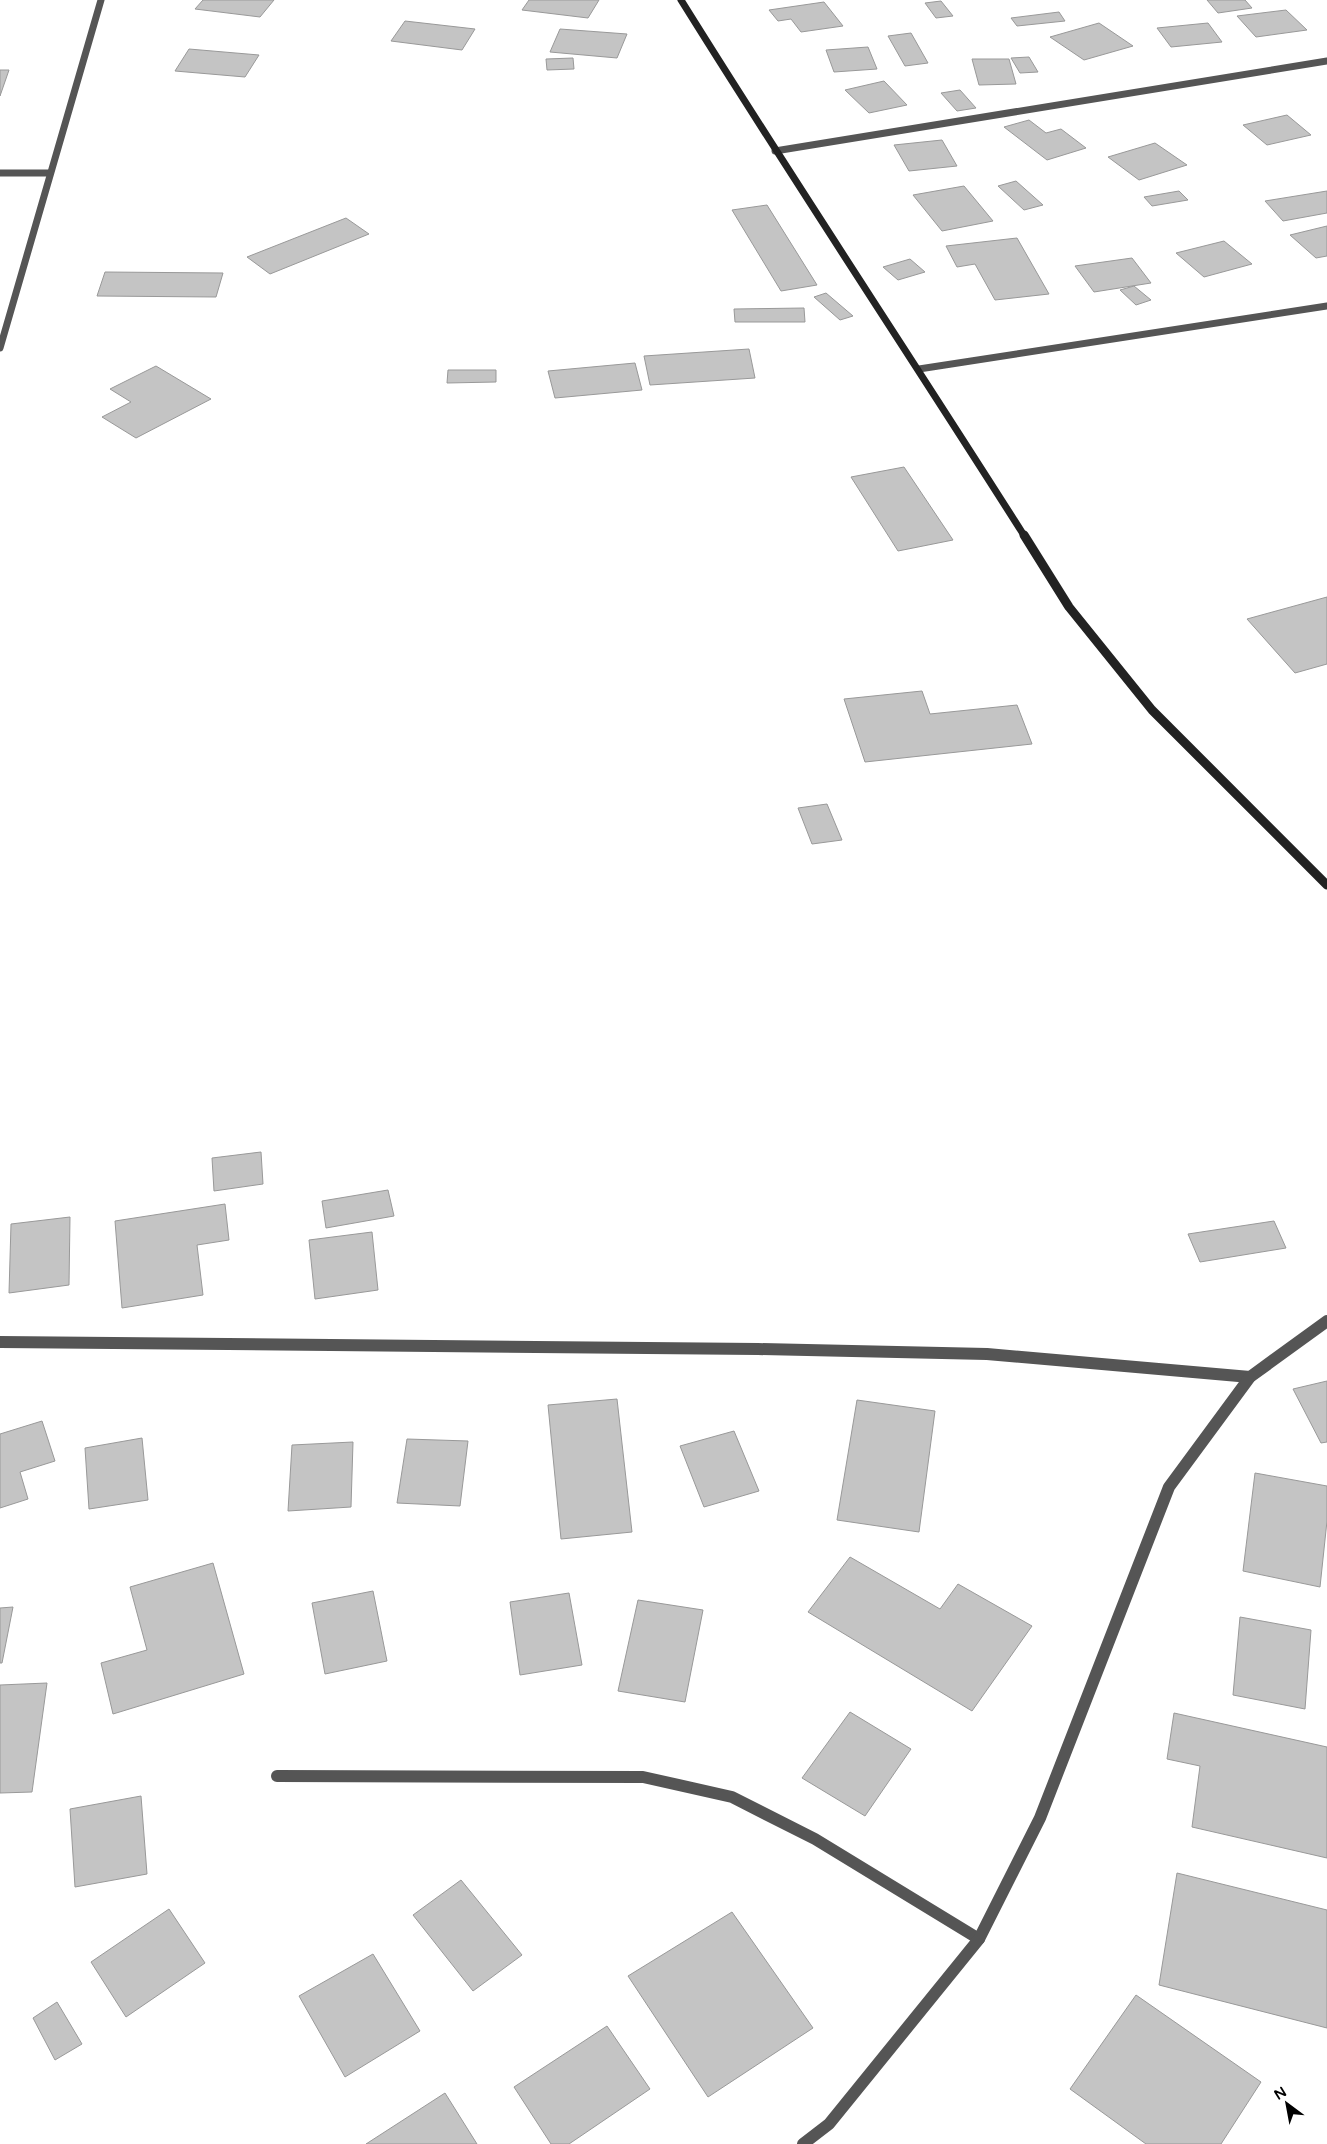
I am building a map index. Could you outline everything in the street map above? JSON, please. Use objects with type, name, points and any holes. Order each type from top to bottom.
[{"type":"street","points":[[0,348],[3,325],[102,0]]},
{"type":"street","points":[[681,0],[776,151],[919,369],[1068,607],[1152,710],[1327,886]]},
{"type":"street","points":[[776,151],[1327,61]]},
{"type":"street","points":[[0,174],[50,173]]},
{"type":"street","points":[[919,369],[1327,306]]},
{"type":"street","points":[[803,2144],[829,2124],[979,1939],[1040,1818],[1169,1487],[1250,1377],[1327,1321]]},
{"type":"street","points":[[0,1342],[758,1349],[987,1354],[1250,1377]]},
{"type":"street","points":[[277,1776],[643,1777],[732,1797],[815,1839],[979,1939]]},
{"type":"building","points":[[203,0],[274,0],[260,17],[195,9]]},
{"type":"building","points":[[529,0],[599,0],[588,18],[522,10]]},
{"type":"building","points":[[1207,0],[1245,0],[1252,8],[1218,13]]},
{"type":"building","points":[[941,1],[953,16],[936,18],[925,3]]},
{"type":"building","points":[[824,2],[843,26],[801,32],[791,19],[778,21],[769,10]]},
{"type":"building","points":[[1286,10],[1307,30],[1256,37],[1237,16]]},
{"type":"building","points":[[1059,12],[1065,21],[1017,26],[1011,18]]},
{"type":"building","points":[[405,21],[475,29],[462,50],[391,41]]},
{"type":"building","points":[[1099,23],[1133,46],[1084,60],[1050,37]]},
{"type":"building","points":[[1208,23],[1222,42],[1171,47],[1157,28]]},
{"type":"building","points":[[560,29],[627,34],[617,58],[550,52]]},
{"type":"building","points":[[911,33],[928,63],[905,66],[888,36]]},
{"type":"building","points":[[868,47],[877,69],[834,72],[826,50]]},
{"type":"building","points":[[189,49],[259,55],[245,77],[175,71]]},
{"type":"building","points":[[1029,57],[1038,72],[1020,73],[1011,58]]},
{"type":"building","points":[[573,58],[574,69],[547,70],[546,59]]},
{"type":"building","points":[[972,59],[1009,59],[1016,84],[979,85]]},
{"type":"building","points":[[0,70],[9,70],[0,96]]},
{"type":"building","points":[[884,81],[907,105],[869,113],[845,90]]},
{"type":"building","points":[[960,90],[976,108],[957,111],[941,93]]},
{"type":"building","points":[[1287,115],[1311,135],[1267,145],[1243,125]]},
{"type":"building","points":[[1029,120],[1046,133],[1061,129],[1086,148],[1047,160],[1004,127]]},
{"type":"building","points":[[942,140],[957,166],[909,171],[894,145]]},
{"type":"building","points":[[1155,143],[1187,165],[1139,180],[1108,157]]},
{"type":"building","points":[[1016,181],[1043,205],[1024,210],[998,186]]},
{"type":"building","points":[[964,186],[993,221],[942,231],[913,195]]},
{"type":"building","points":[[1179,191],[1188,200],[1152,206],[1144,197]]},
{"type":"building","points":[[1327,191],[1327,213],[1283,221],[1265,201]]},
{"type":"building","points":[[767,205],[817,285],[781,291],[732,210]]},
{"type":"building","points":[[346,218],[369,234],[270,274],[247,257]]},
{"type":"building","points":[[1327,226],[1327,256],[1316,258],[1290,235]]},
{"type":"building","points":[[1017,238],[1049,294],[995,300],[975,264],[957,267],[946,246]]},
{"type":"building","points":[[1224,241],[1252,264],[1204,277],[1176,253]]},
{"type":"building","points":[[1132,258],[1151,283],[1094,292],[1075,266]]},
{"type":"building","points":[[910,259],[925,272],[898,280],[883,267]]},
{"type":"building","points":[[105,272],[223,273],[216,297],[97,296]]},
{"type":"building","points":[[1134,286],[1151,300],[1136,305],[1120,290]]},
{"type":"building","points":[[826,293],[853,316],[840,320],[814,297]]},
{"type":"building","points":[[804,308],[805,322],[735,322],[734,309]]},
{"type":"building","points":[[749,349],[755,378],[650,385],[644,356]]},
{"type":"building","points":[[635,363],[642,390],[555,398],[548,371]]},
{"type":"building","points":[[156,366],[211,399],[136,438],[102,417],[131,402],[110,389]]},
{"type":"building","points":[[448,370],[496,370],[496,382],[447,383]]},
{"type":"building","points":[[904,467],[953,540],[898,551],[851,477]]},
{"type":"building","points":[[1327,597],[1327,664],[1295,673],[1247,619]]},
{"type":"building","points":[[922,691],[930,714],[1017,705],[1032,744],[865,762],[844,699]]},
{"type":"building","points":[[827,804],[842,840],[812,844],[798,808]]},
{"type":"building","points":[[261,1152],[263,1184],[214,1191],[212,1158]]},
{"type":"building","points":[[388,1190],[394,1216],[326,1228],[322,1201]]},
{"type":"building","points":[[225,1204],[229,1240],[197,1245],[203,1295],[122,1308],[115,1221]]},
{"type":"building","points":[[70,1217],[69,1285],[9,1293],[11,1224]]},
{"type":"building","points":[[1274,1221],[1286,1248],[1200,1262],[1188,1234]]},
{"type":"building","points":[[372,1232],[378,1290],[315,1299],[309,1240]]},
{"type":"building","points":[[1327,1381],[1327,1442],[1321,1443],[1293,1389]]},
{"type":"building","points":[[617,1399],[632,1532],[561,1539],[548,1405]]},
{"type":"building","points":[[857,1400],[935,1411],[919,1532],[837,1520]]},
{"type":"building","points":[[42,1421],[55,1461],[20,1472],[28,1499],[0,1508],[0,1434]]},
{"type":"building","points":[[734,1431],[759,1491],[704,1507],[680,1446]]},
{"type":"building","points":[[142,1438],[148,1500],[89,1509],[85,1448]]},
{"type":"building","points":[[407,1439],[468,1441],[460,1506],[397,1503]]},
{"type":"building","points":[[353,1442],[351,1507],[288,1511],[292,1445]]},
{"type":"building","points":[[1255,1473],[1327,1486],[1327,1521],[1320,1587],[1243,1571]]},
{"type":"building","points":[[850,1557],[940,1609],[958,1584],[1032,1626],[972,1711],[808,1612]]},
{"type":"building","points":[[213,1563],[244,1674],[113,1714],[101,1663],[147,1650],[130,1587]]},
{"type":"building","points":[[373,1591],[387,1661],[325,1674],[312,1603]]},
{"type":"building","points":[[569,1593],[582,1665],[520,1675],[510,1602]]},
{"type":"building","points":[[638,1600],[703,1610],[685,1702],[618,1691]]},
{"type":"building","points":[[13,1607],[2,1663],[0,1663],[0,1608]]},
{"type":"building","points":[[1240,1617],[1311,1630],[1305,1709],[1233,1695]]},
{"type":"building","points":[[47,1683],[32,1792],[0,1793],[0,1685]]},
{"type":"building","points":[[850,1712],[911,1749],[865,1816],[802,1778]]},
{"type":"building","points":[[1174,1713],[1327,1747],[1327,1858],[1192,1827],[1200,1766],[1167,1759]]},
{"type":"building","points":[[141,1796],[147,1874],[75,1887],[70,1809]]},
{"type":"building","points":[[1177,1873],[1327,1910],[1327,2028],[1159,1985]]},
{"type":"building","points":[[461,1880],[522,1955],[473,1991],[413,1915]]},
{"type":"building","points":[[169,1909],[205,1963],[126,2017],[91,1962]]},
{"type":"building","points":[[732,1912],[813,2028],[708,2097],[628,1976]]},
{"type":"building","points":[[373,1954],[420,2031],[345,2077],[299,1996]]},
{"type":"building","points":[[1136,1995],[1261,2082],[1221,2144],[1146,2144],[1070,2089]]},
{"type":"building","points":[[57,2002],[82,2044],[55,2060],[33,2018]]},
{"type":"building","points":[[607,2026],[650,2089],[569,2144],[551,2144],[514,2087]]},
{"type":"building","points":[[445,2093],[477,2144],[366,2144]]}]
